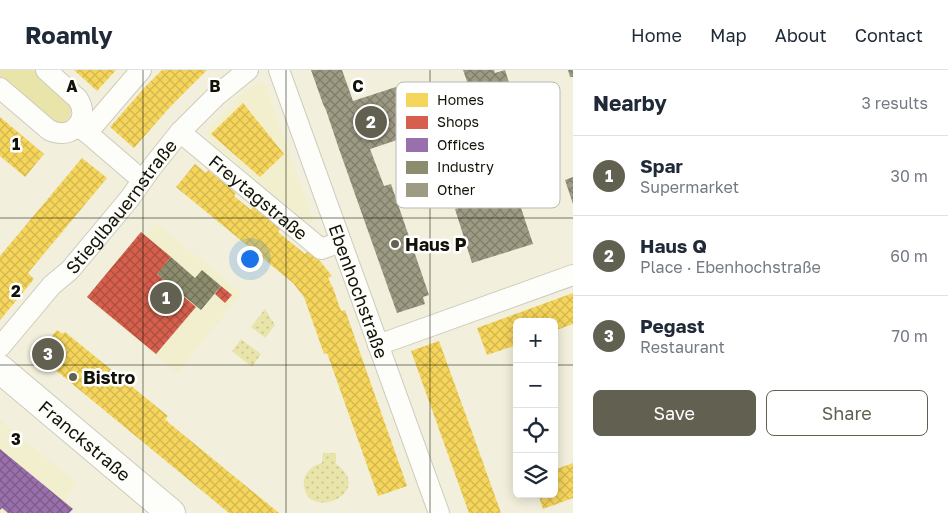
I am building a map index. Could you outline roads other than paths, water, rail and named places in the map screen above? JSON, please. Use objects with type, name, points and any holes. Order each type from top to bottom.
[{"type":"main road","name":"Franckstraße","points":[[0,369],[171,513]]},
{"type":"street","points":[[46,70],[78,99],[81,104],[83,129],[142,180]]},
{"type":"street","points":[[0,88],[49,130],[62,134],[83,129],[141,70]]},
{"type":"street","name":"Stieglbauernstraße","points":[[0,347],[52,285],[70,270],[130,198],[180,132],[216,96],[248,70]]},
{"type":"street","name":"Ebenhochstraße","points":[[279,70],[439,513]]},
{"type":"street","name":"Freytagstraße","points":[[180,132],[320,249],[341,242]]},
{"type":"street","points":[[378,345],[573,275]]},
{"type":"place","name":"Haus Q","points":[[371,122]]},
{"type":"place","name":"Haus P","points":[[395,244]]},
{"type":"place","name":"Spar","points":[[166,298]]},
{"type":"place","name":"Pegast","points":[[48,354]]},
{"type":"place","name":"Bistro","points":[[73,377]]}]
